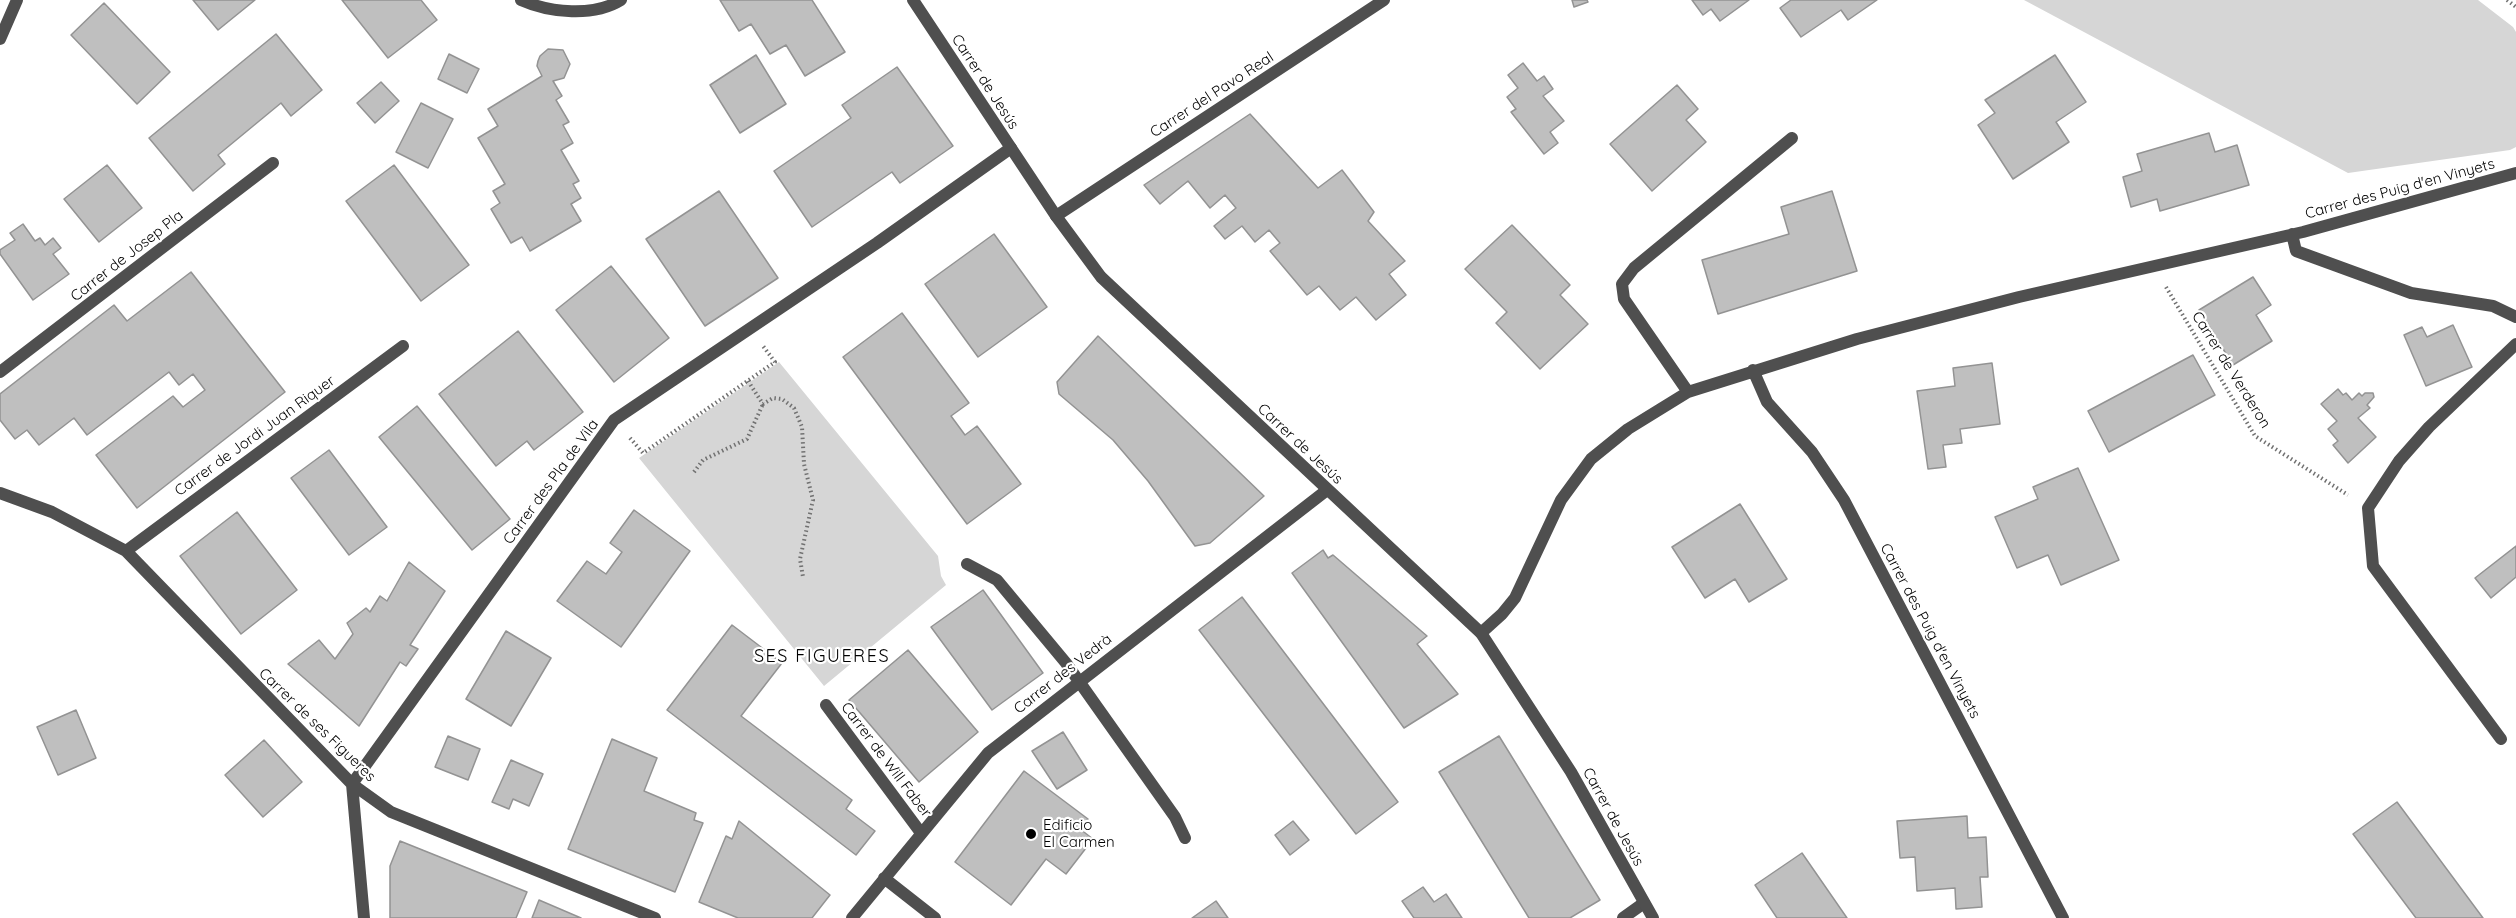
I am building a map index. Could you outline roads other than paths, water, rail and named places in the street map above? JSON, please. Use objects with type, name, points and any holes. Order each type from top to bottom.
[{"type":"street","points":[[0,39],[17,0]]},
{"type":"street","points":[[521,0],[535,6],[577,12],[621,0]]},
{"type":"street","name":"Carrer de Jesús","points":[[913,0],[1056,216],[1101,277],[1481,633],[1571,772],[1653,918]]},
{"type":"street","name":"Carrer del Pavo Real","points":[[1056,216],[1384,0]]},
{"type":"street","points":[[1688,392],[1624,299],[1622,284],[1634,268],[1792,138]]},
{"type":"street","name":"Carrer des Pla de Vila","points":[[352,784],[614,420],[1011,148]]},
{"type":"street","name":"Carrer de Josep Pla","points":[[0,372],[273,162]]},
{"type":"street","name":"Carrer des Puig d'en Vinyets","points":[[1481,633],[1502,614],[1515,598],[1561,500],[1591,459],[1628,429],[1688,392],[1857,339],[2019,297],[2292,234],[2516,172]]},
{"type":"street","name":"Carrer des Puig d'en Vinyets","points":[[2292,234],[2296,251],[2411,293],[2493,306],[2516,317]]},
{"type":"street","points":[[2501,739],[2373,566],[2368,508],[2399,461],[2428,427],[2516,344]]},
{"type":"street","name":"Carrer de Jordi Juan Riquer","points":[[126,551],[403,346]]},
{"type":"street","name":"Carrer des Puig d'en Vinyets","points":[[1753,370],[1767,402],[1812,452],[1844,500],[2063,918]]},
{"type":"street","name":"Carrer des Vedrà","points":[[852,918],[988,753],[1327,490]]},
{"type":"street","name":"Carrer de ses Figueres","points":[[0,493],[52,512],[126,551],[352,784],[391,812],[655,918]]},
{"type":"street","points":[[967,564],[997,580],[1066,663],[1175,817],[1185,838]]},
{"type":"street","name":"Carrer de Will Faber","points":[[826,705],[921,832]]},
{"type":"street","points":[[352,784],[364,918]]},
{"type":"street","points":[[884,878],[934,918]]},
{"type":"street","points":[[1623,918],[1644,903]]},
{"type":"place","name":"Edificio El Carmen","points":[[1031,834]]},
{"type":"district","name":"SES FIGUERES","points":[[822,657]]}]
